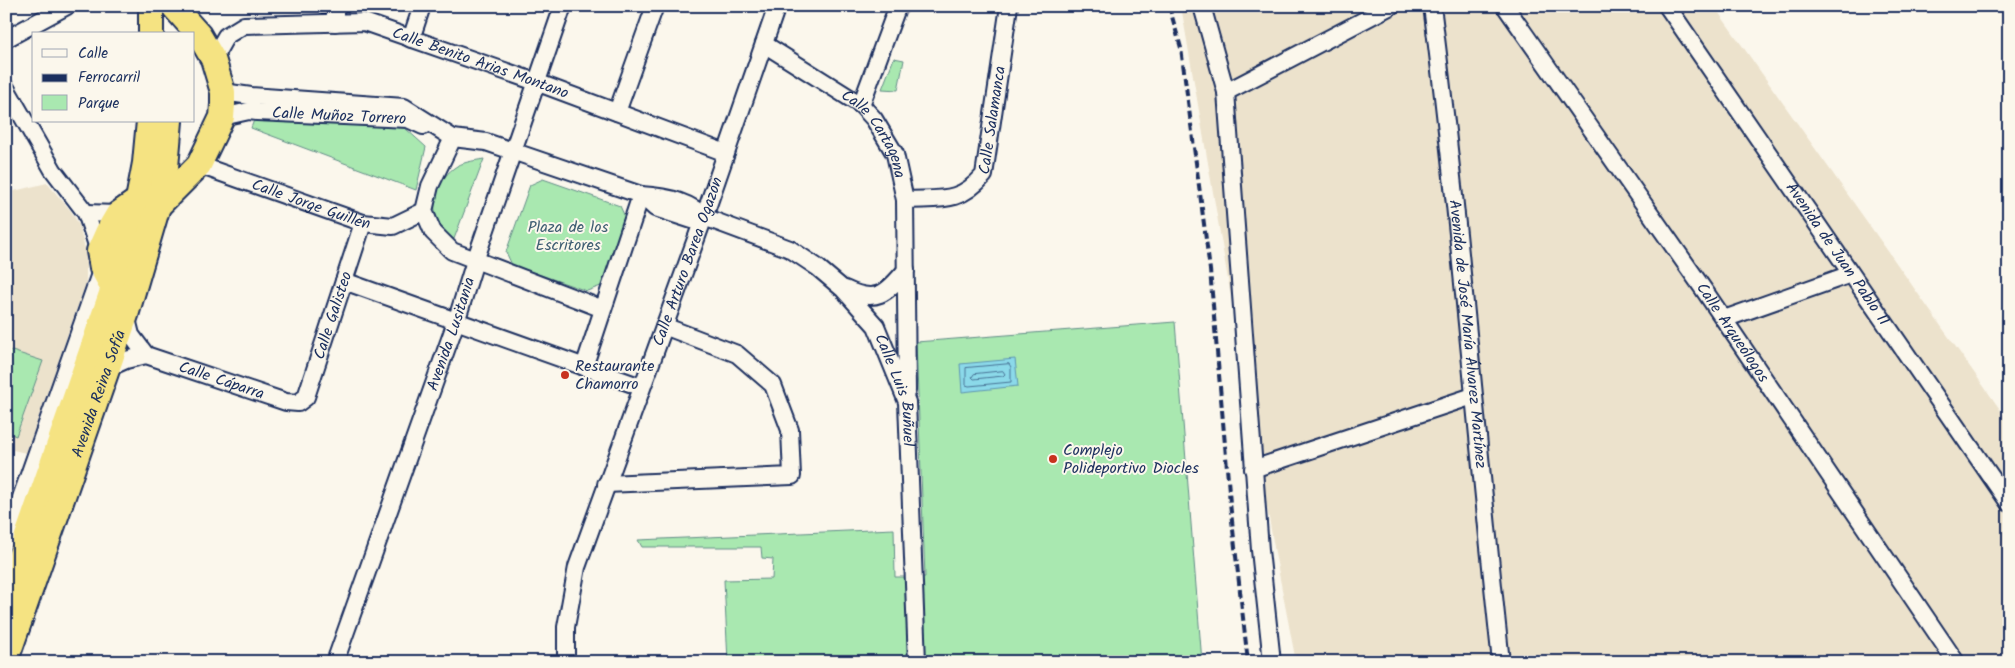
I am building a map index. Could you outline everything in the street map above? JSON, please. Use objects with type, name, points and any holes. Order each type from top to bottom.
[{"type":"highway","points":[[151,6],[151,32]]},
{"type":"highway","points":[[174,6],[174,32]]},
{"type":"highway","points":[[105,269],[108,231],[118,214],[148,203],[199,165],[222,117],[223,92],[214,59],[199,35],[174,6]]},
{"type":"highway","name":"Avenida Reina Sofía","points":[[6,660],[126,315],[148,203],[146,162],[149,122]]},
{"type":"highway","name":"Avenida Reina Sofía","points":[[6,597],[105,269],[148,203],[166,167],[170,122]]},
{"type":"street","points":[[6,39],[68,6]]},
{"type":"street","points":[[411,39],[422,6]]},
{"type":"street","name":"Avenida Lusitania","points":[[335,662],[456,322],[536,82],[564,6]]},
{"type":"street","points":[[617,112],[655,6]]},
{"type":"street","name":"Calle Arturo Barea Ogazón","points":[[566,662],[566,627],[577,567],[704,217],[777,6]]},
{"type":"street","points":[[861,105],[897,8],[900,6]]},
{"type":"street","name":"Calle Salamanca","points":[[905,200],[958,196],[974,187],[984,175],[1009,6]]},
{"type":"street","points":[[1202,6],[1226,92],[1253,469],[1272,662]]},
{"type":"street","points":[[1226,92],[1391,6]]},
{"type":"street","name":"Avenida de José María Álvarez Martínez","points":[[1432,6],[1448,126],[1473,396],[1501,662]]},
{"type":"street","name":"Calle Arqueólogos","points":[[1505,6],[1724,319],[1956,662]]},
{"type":"street","name":"Avenida de Juan Pablo II","points":[[1667,6],[2009,503]]},
{"type":"street","name":"Calle Benito Arias Montano","points":[[214,59],[226,36],[244,26],[335,14],[364,22],[536,82],[726,153]]},
{"type":"street","name":"Calle Cartagena","points":[[764,44],[861,105],[874,119],[895,154],[905,200],[907,402]]},
{"type":"street","points":[[6,88],[53,170],[86,213],[105,269]]},
{"type":"street","name":"Calle Muñoz Torrero","points":[[223,92],[251,96],[404,107],[453,138]]},
{"type":"street","name":"Calle Muñoz Torrero","points":[[222,117],[249,111],[408,120],[453,138]]},
{"type":"street","points":[[603,309],[452,251],[433,232],[424,211],[430,186],[453,138],[486,142],[641,195],[656,208],[695,221],[704,217]]},
{"type":"street","name":"Calle Jorge Guillén","points":[[199,165],[363,223],[393,226],[424,211]]},
{"type":"street","points":[[584,367],[641,195]]},
{"type":"street","points":[[86,213],[118,214]]},
{"type":"street","name":"Calle Luis Buñuel","points":[[704,217],[790,249],[817,267],[843,288],[876,326],[907,402],[917,662]]},
{"type":"street","name":"Calle Galisteo","points":[[298,402],[306,397],[363,223]]},
{"type":"street","name":"Avenida Reina Sofía","points":[[6,540],[105,269]]},
{"type":"street","points":[[843,288],[859,296],[874,296],[890,289],[906,270]]},
{"type":"street","points":[[1724,319],[1851,274]]},
{"type":"street","points":[[344,281],[641,387]]},
{"type":"street","points":[[108,368],[126,360],[146,355],[131,335],[126,315]]},
{"type":"street","points":[[606,484],[792,476],[790,430],[774,385],[737,354],[664,326]]},
{"type":"street","name":"Calle Cáparra","points":[[146,355],[286,402],[298,402]]},
{"type":"street","points":[[1253,469],[1473,396]]},
{"type":"shaded area","points":[[1181,6],[1714,6],[2009,422],[2009,662],[1296,662],[1275,553]]},
{"type":"shaded area","points":[[47,183],[71,211],[79,225],[86,253],[86,283],[26,453],[13,450],[6,470],[6,193]]},
{"type":"green space","points":[[894,58],[904,60],[898,90],[882,89]]},
{"type":"green space","points":[[257,112],[405,128],[426,147],[416,190],[251,128]]},
{"type":"green space","points":[[484,159],[454,239],[443,229],[435,213],[438,188],[447,174],[457,166]]},
{"type":"green space","name":"Plaza de los Escritores","points":[[543,179],[620,206],[625,217],[601,286],[587,291],[512,265],[506,252],[530,185]]},
{"type":"green space","name":"Complejo Polideportivo Diocles","points":[[1175,322],[1202,662],[728,662],[724,580],[772,579],[773,559],[762,558],[761,547],[642,547],[638,540],[894,529],[895,577],[925,577],[916,342]]},
{"type":"green space","points":[[6,349],[43,361],[16,436],[6,432]]},
{"type":"water","points":[[1015,359],[1018,386],[962,392],[960,364]]},
{"type":"railway","points":[[1169,6],[1181,48],[1210,270],[1230,503],[1248,662]]},
{"type":"place","name":"Restaurante Chamorro","points":[[565,375]]},
{"type":"place","name":"Complejo Polideportivo Diocles","points":[[1053,459]]}]
